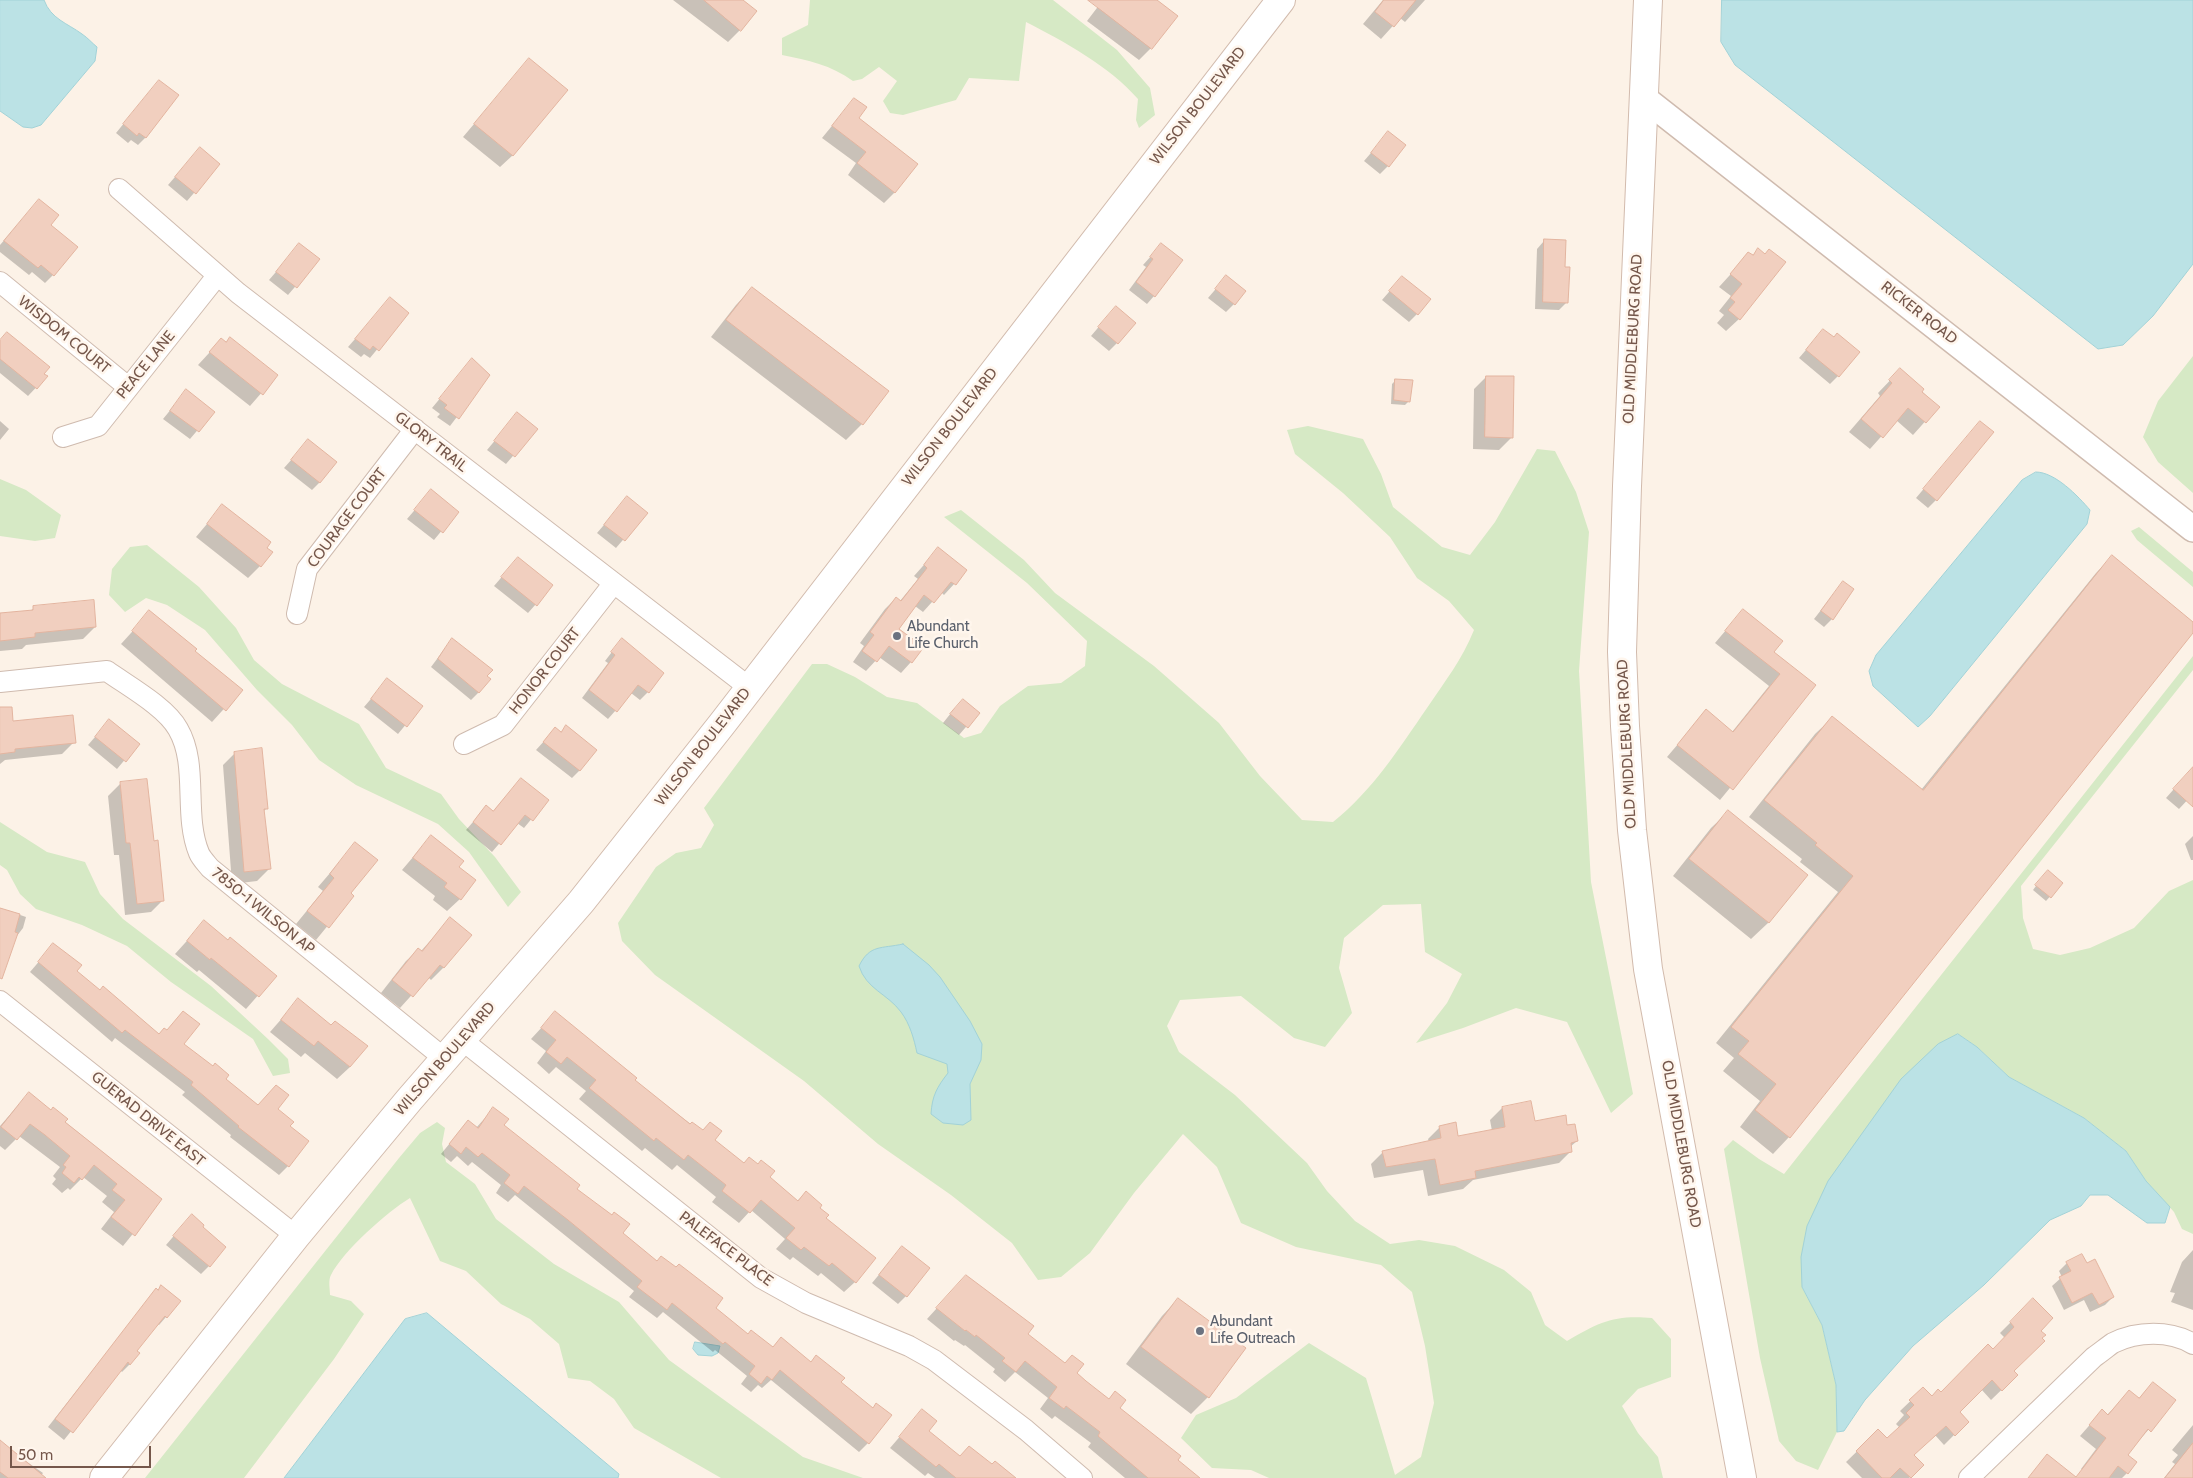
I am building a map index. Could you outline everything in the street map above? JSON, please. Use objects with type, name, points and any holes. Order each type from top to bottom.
[{"type":"main road","name":"WILSON BOULEVARD","points":[[104,1478],[296,1236],[581,902],[750,688],[1281,0]]},
{"type":"main road","name":"OLD MIDDLEBURG ROAD","points":[[1648,0],[1627,476],[1622,652],[1632,830],[1648,969],[1742,1478]]},
{"type":"street","name":"RICKER ROAD","points":[[1644,98],[2193,529]]},
{"type":"street","name":"GLORY TRAIL","points":[[118,189],[217,276],[750,688]]},
{"type":"street","name":"PEACE LANE","points":[[63,437],[98,426],[217,276]]},
{"type":"street","name":"WISDOM COURT","points":[[0,282],[128,387]]},
{"type":"street","name":"COURAGE COURT","points":[[297,614],[307,569],[415,429]]},
{"type":"street","name":"HONOR COURT","points":[[464,744],[503,725],[614,583]]},
{"type":"street","name":"7850-1 WILSON AP","points":[[0,682],[107,671],[166,714],[178,728],[186,749],[195,835],[199,853],[210,868],[453,1050]]},
{"type":"street","name":"GUERAD DRIVE EAST","points":[[0,1001],[296,1236]]},
{"type":"street","name":"PALEFACE PLACE","points":[[453,1050],[760,1278],[806,1303],[909,1346],[934,1360],[1026,1430],[1082,1478]]},
{"type":"street","points":[[1969,1478],[2094,1358],[2113,1343],[2140,1335],[2158,1333],[2193,1344]]},
{"type":"green space","points":[[810,0],[1053,0],[1117,50],[1150,88],[1155,115],[1139,128],[1136,120],[1138,99],[1126,87],[1100,65],[1026,22],[1019,81],[969,78],[956,100],[903,115],[890,113],[883,101],[897,81],[879,67],[862,79],[853,81],[828,67],[782,55],[782,38],[808,25]]},
{"type":"green space","points":[[2193,356],[2193,493],[2158,462],[2143,437],[2158,401]]},
{"type":"green space","points":[[1308,426],[1363,439],[1381,474],[1393,507],[1442,547],[1470,555],[1495,522],[1537,449],[1555,451],[1576,492],[1589,532],[1579,671],[1591,882],[1633,1094],[1611,1113],[1567,1022],[1516,1008],[1416,1043],[1447,1003],[1462,974],[1425,952],[1421,904],[1383,905],[1344,938],[1339,968],[1352,1013],[1325,1047],[1294,1038],[1241,996],[1180,1000],[1167,1026],[1179,1052],[1235,1095],[1307,1163],[1327,1191],[1355,1221],[1390,1244],[1419,1240],[1455,1246],[1504,1270],[1531,1292],[1545,1325],[1567,1341],[1607,1321],[1639,1317],[1652,1318],[1671,1339],[1671,1377],[1638,1389],[1622,1406],[1638,1433],[1658,1457],[1663,1478],[1269,1478],[1251,1470],[1212,1468],[1181,1438],[1196,1415],[1236,1398],[1309,1343],[1366,1378],[1395,1475],[1421,1457],[1434,1403],[1425,1346],[1412,1292],[1381,1265],[1296,1247],[1241,1223],[1217,1167],[1183,1134],[1134,1193],[1090,1253],[1061,1277],[1038,1280],[1012,1243],[951,1195],[878,1144],[804,1081],[655,975],[622,941],[618,923],[656,867],[676,853],[701,848],[714,825],[704,808],[812,664],[827,664],[855,677],[887,697],[917,703],[964,738],[981,733],[1000,706],[1028,686],[1061,683],[1085,666],[1087,641],[1027,583],[944,517],[961,510],[1024,560],[1055,593],[1154,666],[1219,723],[1260,776],[1302,820],[1333,822],[1373,783],[1395,754],[1453,670],[1474,630],[1449,601],[1417,578],[1390,537],[1343,493],[1295,454],[1287,430]]},
{"type":"green space","points":[[0,479],[26,490],[61,515],[55,538],[35,541],[0,536]]},
{"type":"green space","points":[[2139,527],[2193,572],[2193,587],[2137,540],[2131,531]]},
{"type":"green space","points":[[147,545],[199,587],[236,628],[254,660],[282,684],[359,724],[386,768],[441,794],[459,819],[495,857],[521,892],[508,907],[469,852],[438,824],[356,785],[319,760],[292,725],[257,690],[205,630],[167,605],[146,598],[125,612],[109,595],[112,569],[130,547]]},
{"type":"green space","points":[[2193,656],[2193,670],[2021,886],[2023,918],[2033,949],[2060,955],[2090,948],[2134,928],[2169,891],[2193,880],[2193,1234],[2182,1229],[2174,1212],[2146,1181],[2126,1151],[2084,1118],[2009,1077],[1977,1047],[1958,1034],[1802,1287],[1822,1325],[1836,1385],[1837,1432],[1818,1470],[1796,1461],[1779,1441],[1760,1358],[1724,1149],[1733,1140],[1784,1174]]},
{"type":"green space","points":[[0,822],[47,852],[85,862],[100,894],[123,919],[211,986],[288,1059],[290,1073],[273,1076],[253,1039],[171,982],[127,946],[82,925],[36,909],[20,894],[7,870],[0,865]]},
{"type":"green space","points":[[437,1122],[445,1128],[442,1144],[446,1162],[475,1184],[496,1219],[554,1264],[619,1302],[669,1360],[803,1457],[863,1478],[721,1478],[634,1428],[614,1399],[590,1381],[568,1378],[559,1344],[530,1319],[501,1304],[466,1271],[440,1261],[410,1198],[366,1233],[345,1255],[331,1275],[329,1282],[330,1295],[351,1301],[364,1314],[334,1359],[244,1478],[145,1478],[399,1158],[420,1133]]},
{"type":"water","points":[[0,0],[44,0],[55,16],[97,47],[95,61],[41,125],[32,128],[23,127],[0,111]]},
{"type":"water","points":[[1722,0],[2193,0],[2193,264],[2153,316],[2123,345],[2098,349],[1735,65],[1721,42]]},
{"type":"water","points":[[2036,472],[2058,480],[2079,498],[2090,510],[2087,524],[1930,716],[1918,727],[1873,686],[1869,671],[1876,655],[2022,480]]},
{"type":"water","points":[[903,944],[929,965],[940,977],[970,1021],[982,1044],[981,1060],[970,1084],[971,1120],[963,1125],[943,1123],[931,1114],[936,1092],[948,1073],[947,1064],[917,1053],[904,1017],[890,1000],[872,986],[862,974],[859,966],[867,954],[872,951],[882,947]]},
{"type":"water","points":[[1958,1034],[1977,1047],[2009,1077],[2084,1118],[2126,1151],[2146,1181],[2170,1207],[2165,1223],[2147,1223],[2108,1195],[2090,1195],[2081,1206],[2050,1220],[1984,1285],[1913,1346],[1865,1400],[1844,1431],[1837,1432],[1836,1385],[1822,1325],[1802,1287],[1801,1257],[1807,1226],[1828,1181],[1901,1079],[1938,1044]]},
{"type":"water","points":[[427,1313],[619,1474],[618,1478],[284,1478],[405,1319]]},
{"type":"water","points":[[695,1342],[720,1346],[718,1353],[712,1356],[698,1355],[693,1349]]},
{"type":"building","points":[[704,0],[743,0],[757,11],[741,31]]},
{"type":"building","points":[[1088,0],[1157,0],[1178,16],[1152,49]]},
{"type":"building","points":[[1384,0],[1416,0],[1394,27],[1375,12]]},
{"type":"building","points":[[529,58],[568,90],[513,156],[474,124]]},
{"type":"building","points":[[159,80],[179,95],[146,138],[139,133],[137,136],[123,124]]},
{"type":"building","points":[[854,98],[867,107],[859,118],[918,164],[895,193],[857,163],[866,152],[832,126]]},
{"type":"building","points":[[1388,131],[1406,145],[1389,167],[1371,153]]},
{"type":"building","points":[[200,147],[220,164],[196,194],[175,177]]},
{"type":"building","points":[[39,199],[59,215],[51,225],[78,247],[54,276],[41,265],[38,268],[4,241]]},
{"type":"building","points":[[1544,239],[1566,240],[1565,267],[1570,267],[1568,303],[1543,302]]},
{"type":"building","points":[[299,243],[320,259],[297,288],[276,272]]},
{"type":"building","points":[[1161,243],[1183,260],[1155,297],[1136,282],[1153,259],[1150,257]]},
{"type":"building","points":[[1758,248],[1765,254],[1769,249],[1786,262],[1740,320],[1728,310],[1735,302],[1730,298],[1742,284],[1730,274],[1748,252],[1753,255]]},
{"type":"building","points":[[1226,275],[1246,291],[1235,305],[1215,289]]},
{"type":"building","points":[[1402,276],[1431,299],[1418,315],[1389,291]]},
{"type":"building","points":[[752,287],[889,391],[863,425],[726,320]]},
{"type":"building","points":[[390,297],[409,313],[379,351],[373,346],[370,350],[355,339]]},
{"type":"building","points":[[1116,306],[1136,323],[1118,344],[1098,327]]},
{"type":"building","points":[[1823,329],[1834,337],[1837,333],[1860,352],[1839,377],[1806,350]]},
{"type":"building","points":[[7,332],[50,367],[44,374],[48,376],[37,389],[0,359],[0,340]]},
{"type":"building","points":[[230,337],[278,375],[263,395],[209,352],[221,338],[226,342]]},
{"type":"building","points":[[472,358],[490,375],[459,419],[444,408],[447,405],[439,399]]},
{"type":"building","points":[[1900,368],[1924,389],[1922,392],[1940,407],[1926,423],[1908,408],[1883,438],[1861,419],[1892,383],[1889,380]]},
{"type":"building","points":[[1486,376],[1514,376],[1513,438],[1485,437]]},
{"type":"building","points":[[1395,379],[1413,380],[1410,402],[1394,400]]},
{"type":"building","points":[[186,389],[215,412],[199,432],[170,411]]},
{"type":"building","points":[[517,412],[538,429],[515,457],[494,441]]},
{"type":"building","points":[[1980,421],[1994,432],[1937,501],[1923,489]]},
{"type":"building","points":[[308,439],[337,462],[320,483],[291,460]]},
{"type":"building","points":[[431,489],[459,512],[443,533],[414,510]]},
{"type":"building","points":[[627,496],[648,513],[625,541],[604,525]]},
{"type":"building","points":[[222,504],[271,542],[267,548],[273,552],[261,567],[207,524]]},
{"type":"building","points":[[938,547],[967,570],[956,585],[951,582],[934,603],[924,595],[899,629],[924,647],[912,663],[889,646],[877,662],[862,651],[874,635],[870,632],[896,597],[901,601],[927,568],[924,565]]},
{"type":"building","points":[[2112,555],[2193,622],[2193,633],[1790,1138],[1755,1110],[1776,1084],[1738,1054],[1749,1041],[1731,1027],[1853,876],[1815,845],[1817,843],[1764,800],[1832,716],[1923,790]]},
{"type":"building","points":[[518,557],[553,585],[537,606],[501,577]]},
{"type":"building","points":[[1843,581],[1854,589],[1833,620],[1821,611]]},
{"type":"building","points":[[94,600],[96,627],[35,633],[35,637],[0,641],[0,613],[33,610],[33,606]]},
{"type":"building","points":[[1743,609],[1783,641],[1774,652],[1816,685],[1733,790],[1677,745],[1706,709],[1733,732],[1780,674],[1725,631]]},
{"type":"building","points":[[149,610],[243,690],[226,711],[132,631]]},
{"type":"building","points":[[452,638],[493,670],[487,676],[491,679],[479,693],[438,659]]},
{"type":"building","points":[[622,638],[664,673],[649,693],[638,685],[617,712],[589,690],[615,655],[611,652]]},
{"type":"building","points":[[387,678],[423,706],[407,727],[371,699]]},
{"type":"building","points":[[963,699],[980,713],[968,728],[950,714]]},
{"type":"building","points":[[0,707],[12,707],[13,721],[73,715],[76,743],[15,749],[15,752],[0,754]]},
{"type":"building","points":[[109,719],[140,744],[126,762],[95,737]]},
{"type":"building","points":[[566,725],[597,750],[580,771],[543,742],[555,727],[561,732]]},
{"type":"building","points":[[262,748],[268,809],[264,809],[271,869],[244,872],[234,752]]},
{"type":"building","points":[[2193,767],[2193,807],[2173,789]]},
{"type":"building","points":[[521,778],[549,800],[533,821],[525,815],[501,845],[473,822],[486,805],[493,811]]},
{"type":"building","points":[[147,779],[154,841],[158,840],[164,901],[137,904],[130,843],[126,843],[120,782]]},
{"type":"building","points":[[1728,810],[1808,875],[1769,923],[1689,859]]},
{"type":"building","points":[[431,835],[464,861],[459,867],[476,880],[461,900],[444,887],[447,883],[413,858]]},
{"type":"building","points":[[355,842],[378,860],[351,893],[354,896],[329,928],[307,911],[334,878],[330,874]]},
{"type":"building","points":[[2048,870],[2063,883],[2051,898],[2035,885]]},
{"type":"building","points":[[0,908],[20,914],[15,932],[18,933],[2,979],[0,978]]},
{"type":"building","points":[[450,917],[472,935],[444,968],[440,965],[413,997],[392,980],[418,948],[422,951]]},
{"type":"building","points":[[204,920],[228,940],[230,937],[277,976],[259,997],[187,941]]},
{"type":"building","points":[[53,943],[82,965],[77,971],[100,990],[103,986],[159,1034],[164,1028],[167,1030],[183,1011],[200,1024],[184,1044],[213,1066],[215,1063],[229,1075],[226,1079],[258,1105],[276,1085],[289,1095],[278,1109],[294,1122],[290,1126],[309,1141],[289,1167],[238,1127],[191,1085],[193,1082],[125,1030],[122,1033],[38,962]]},
{"type":"building","points":[[298,998],[331,1025],[335,1021],[368,1046],[350,1067],[318,1041],[314,1046],[281,1020]]},
{"type":"building","points":[[555,1011],[637,1078],[635,1080],[690,1124],[692,1122],[703,1130],[710,1122],[722,1131],[715,1140],[744,1163],[749,1157],[758,1164],[761,1160],[775,1171],[770,1177],[798,1201],[806,1191],[822,1205],[820,1208],[829,1215],[826,1218],[876,1258],[856,1283],[832,1263],[829,1266],[804,1247],[801,1250],[786,1238],[795,1228],[761,1200],[750,1213],[722,1191],[726,1185],[688,1155],[684,1160],[656,1138],[654,1141],[589,1088],[596,1080],[567,1057],[561,1064],[546,1052],[556,1040],[541,1028]]},
{"type":"building","points":[[29,1092],[51,1110],[53,1107],[68,1119],[65,1122],[162,1199],[135,1236],[111,1217],[125,1200],[112,1190],[117,1184],[94,1165],[82,1180],[79,1177],[74,1183],[62,1173],[66,1167],[63,1165],[70,1156],[45,1135],[30,1124],[17,1140],[1,1127]]},
{"type":"building","points":[[1531,1101],[1535,1121],[1566,1115],[1567,1125],[1575,1124],[1578,1141],[1571,1143],[1572,1152],[1475,1171],[1476,1178],[1440,1185],[1435,1159],[1386,1167],[1382,1151],[1441,1138],[1439,1126],[1456,1122],[1458,1136],[1505,1127],[1502,1107]]},
{"type":"building","points":[[493,1107],[509,1119],[504,1125],[580,1185],[577,1189],[612,1215],[614,1212],[630,1224],[623,1233],[657,1261],[661,1256],[676,1267],[679,1264],[723,1298],[716,1308],[748,1334],[751,1330],[773,1347],[781,1337],[811,1362],[816,1355],[845,1378],[841,1382],[873,1408],[876,1403],[892,1415],[869,1444],[780,1370],[772,1380],[767,1376],[761,1384],[749,1374],[755,1366],[725,1342],[723,1344],[672,1303],[667,1310],[637,1287],[642,1281],[568,1220],[524,1186],[518,1194],[504,1183],[510,1175],[482,1153],[478,1157],[466,1147],[461,1154],[449,1144],[468,1120],[478,1128]]},
{"type":"building","points":[[192,1214],[204,1225],[203,1227],[226,1247],[210,1267],[173,1236]]},
{"type":"building","points":[[902,1246],[930,1268],[907,1297],[879,1275]]},
{"type":"building","points":[[2082,1254],[2087,1263],[2095,1259],[2114,1297],[2099,1305],[2092,1293],[2072,1303],[2059,1277],[2071,1271],[2066,1262]]},
{"type":"building","points":[[966,1275],[1034,1326],[1028,1334],[1065,1363],[1072,1355],[1084,1364],[1077,1373],[1109,1399],[1115,1391],[1126,1400],[1120,1408],[1181,1456],[1178,1460],[1200,1478],[1148,1478],[1098,1436],[1100,1432],[1066,1406],[1064,1409],[1049,1398],[1057,1387],[1025,1361],[1016,1372],[1002,1361],[1005,1358],[976,1335],[975,1337],[965,1331],[936,1308]]},
{"type":"building","points":[[161,1285],[181,1301],[167,1318],[165,1316],[137,1351],[140,1353],[130,1365],[128,1362],[73,1433],[55,1419],[156,1288],[158,1290]]},
{"type":"building","points":[[1178,1298],[1246,1348],[1209,1398],[1141,1347]]},
{"type":"building","points":[[2033,1298],[2053,1318],[2041,1331],[2046,1335],[2042,1338],[2045,1341],[2014,1371],[2018,1375],[2002,1391],[1992,1380],[1960,1412],[1969,1422],[1955,1436],[1946,1426],[1914,1455],[1924,1465],[1911,1478],[1900,1468],[1890,1478],[1882,1478],[1856,1451],[1878,1429],[1887,1438],[1910,1417],[1906,1413],[1914,1405],[1909,1400],[1923,1387],[1932,1396],[1938,1389],[1941,1392],[1988,1344],[1993,1349],[2014,1327],[2010,1322]]},
{"type":"building","points":[[2153,1382],[2176,1400],[2151,1432],[2148,1429],[2128,1455],[2137,1462],[2128,1474],[2118,1466],[2109,1478],[2028,1478],[2047,1454],[2076,1477],[2106,1438],[2089,1425],[2102,1409],[2108,1415],[2129,1390],[2139,1398]]},
{"type":"building","points":[[922,1409],[937,1421],[929,1431],[960,1456],[969,1446],[992,1464],[995,1461],[1016,1478],[956,1478],[939,1464],[936,1467],[899,1437]]},
{"type":"building","points":[[0,1440],[46,1478],[8,1478],[0,1472]]},
{"type":"building","points":[[2193,1443],[2193,1478],[2165,1478]]},
{"type":"place","name":"Abundant Life Church","points":[[897,636]]},
{"type":"place","name":"Abundant Life Outreach","points":[[1200,1331]]}]
